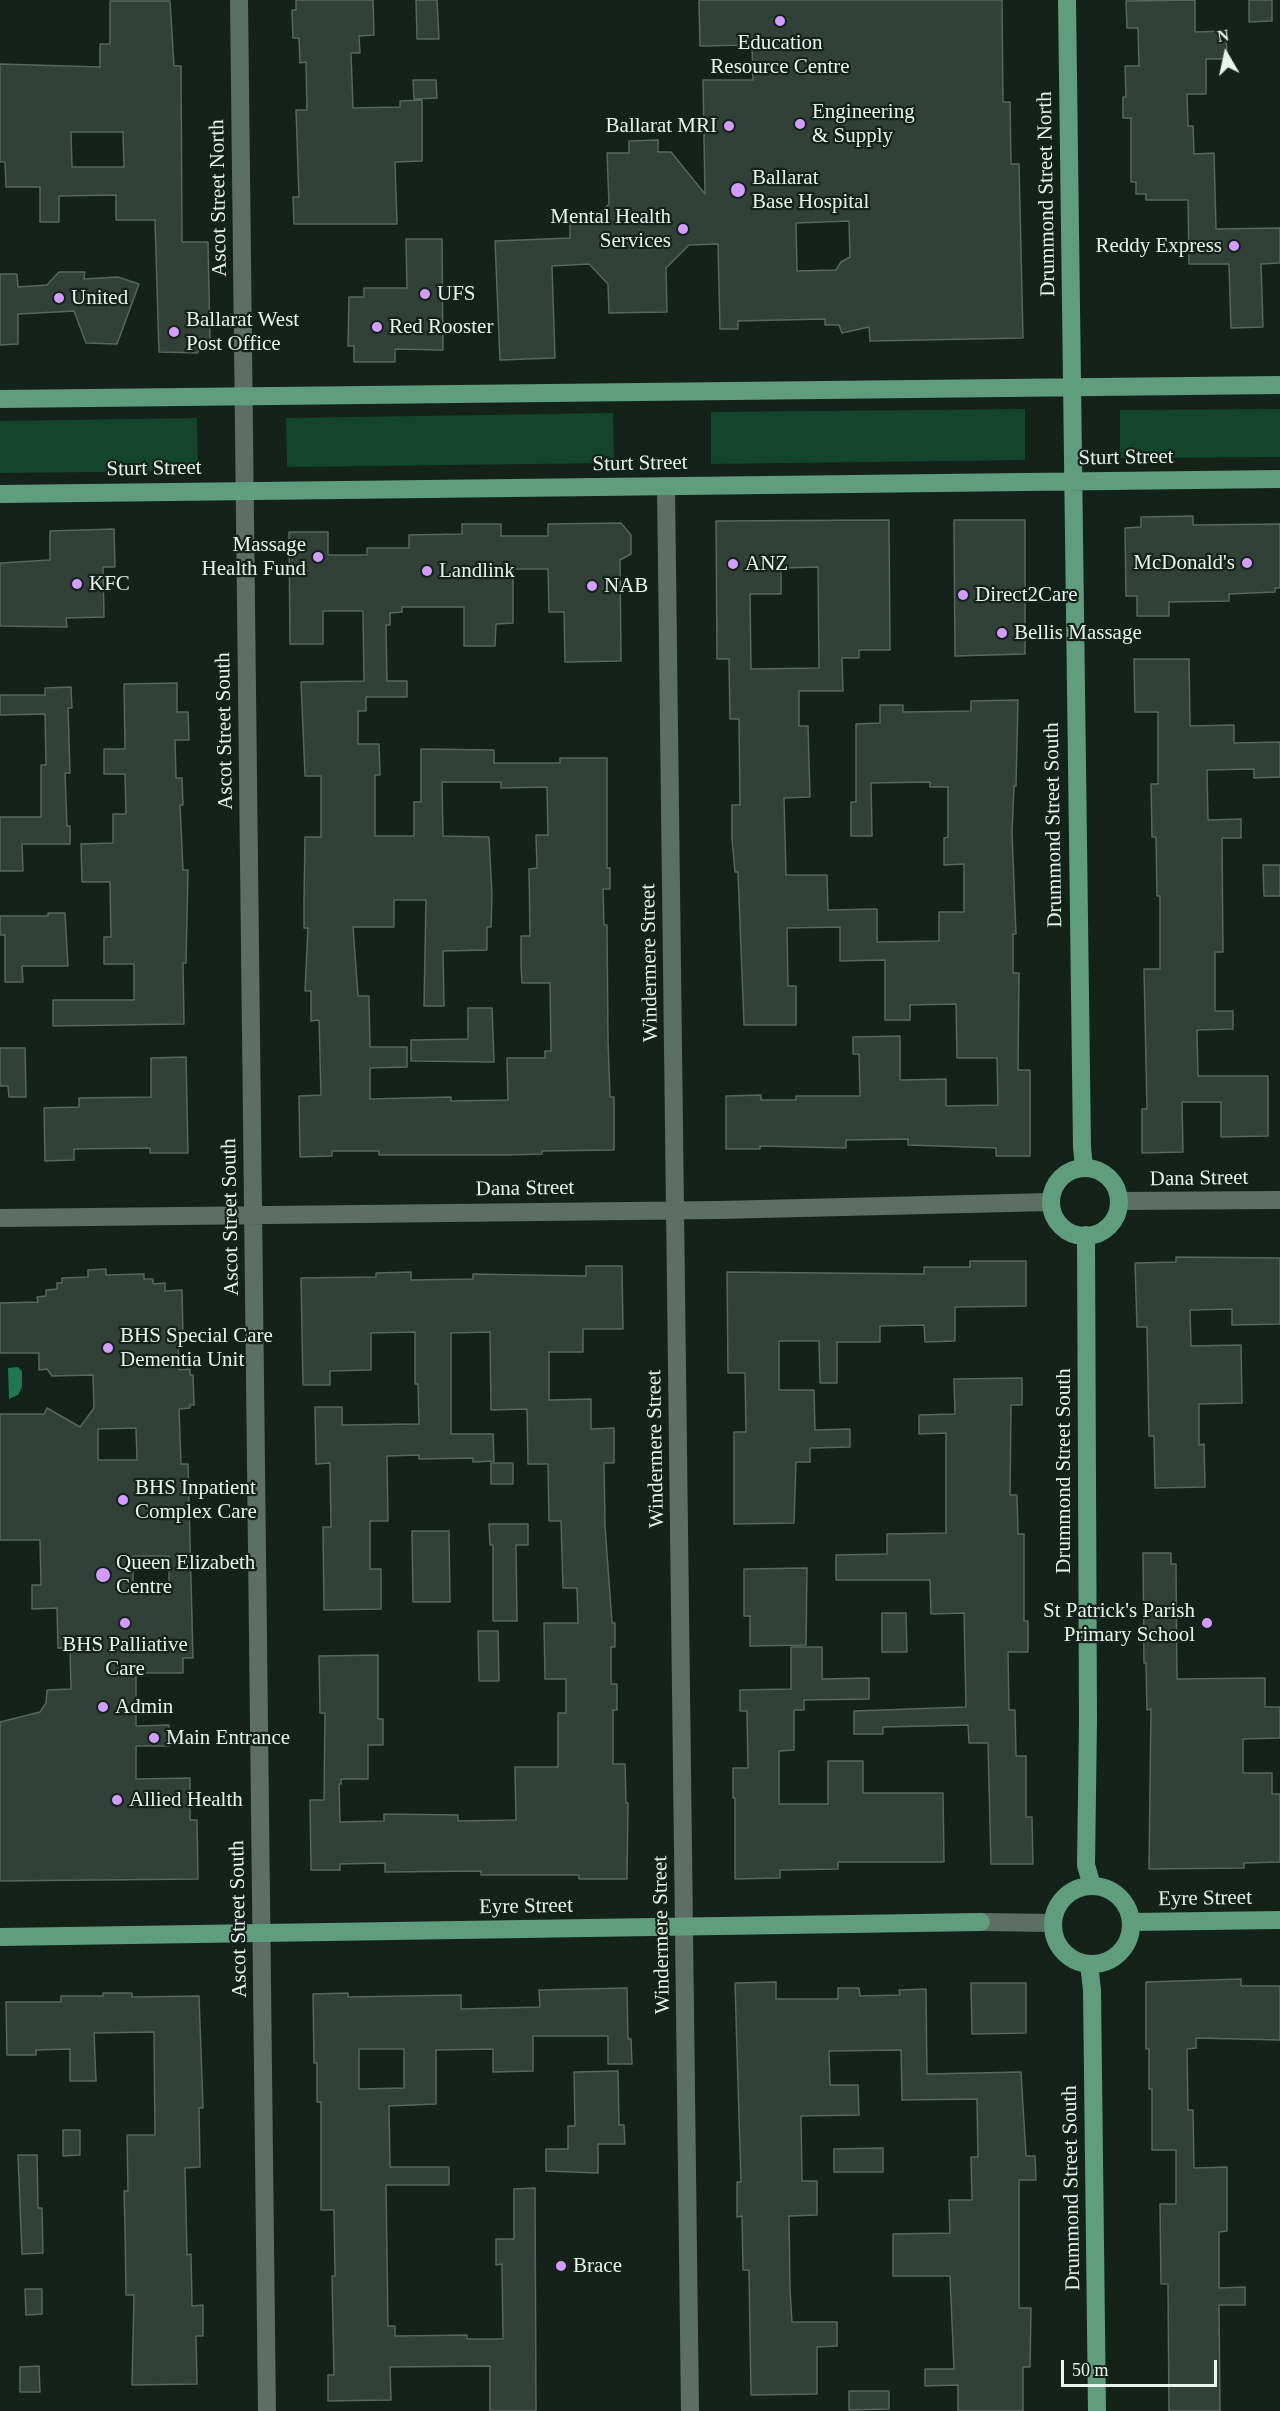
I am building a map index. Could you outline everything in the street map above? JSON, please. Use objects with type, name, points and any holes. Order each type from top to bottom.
[{"type":"main road","name":"Drummond Street North","points":[[1067,0],[1072,482]]},
{"type":"main road","points":[[0,399],[1280,385]]},
{"type":"main road","name":"Sturt Street","points":[[0,494],[1280,479]]},
{"type":"main road","name":"Drummond Street South","points":[[1072,482],[1084,1168]]},
{"type":"main road","points":[[1084,1168],[1104,1174],[1112,1181],[1119,1201],[1113,1221],[1096,1234],[1073,1233],[1061,1226],[1054,1215],[1051,1202],[1054,1189],[1061,1178],[1071,1171],[1084,1168]]},
{"type":"main road","name":"Drummond Street South","points":[[1086,1235],[1088,1721],[1086,1865],[1092,1886]]},
{"type":"main road","points":[[1092,1886],[1114,1893],[1128,1910],[1131,1931],[1123,1949],[1108,1961],[1089,1965],[1065,1955],[1055,1941],[1052,1923],[1058,1904],[1067,1894],[1079,1888],[1092,1886]]},
{"type":"main road","name":"Eyre Street","points":[[1131,1922],[1280,1920]]},
{"type":"main road","name":"Eyre Street","points":[[0,1937],[981,1922]]},
{"type":"main road","name":"Drummond Street South","points":[[1089,1965],[1092,1990],[1097,2411]]},
{"type":"street","name":"Ascot Street North","points":[[239,0],[245,490]]},
{"type":"street","name":"Windermere Street","points":[[666,486],[690,2411]]},
{"type":"street","name":"Ascot Street South","points":[[245,490],[267,2411]]},
{"type":"street","name":"Dana Street","points":[[1119,1201],[1280,1200]]},
{"type":"street","name":"Dana Street","points":[[0,1218],[675,1210],[1051,1202]]},
{"type":"street","name":"Eyre Street","points":[[981,1922],[1052,1923]]},
{"type":"shaded area","points":[[1025,409],[1025,460],[711,464],[711,412]]},
{"type":"shaded area","points":[[1280,409],[1280,457],[1120,458],[1120,410]]},
{"type":"shaded area","points":[[613,413],[614,463],[287,467],[286,418]]},
{"type":"shaded area","points":[[197,418],[198,471],[0,473],[0,421]]},
{"type":"shaded area","points":[[18,1367],[22,1371],[22,1387],[18,1395],[9,1399],[8,1368]]},
{"type":"building","points":[[296,0],[373,0],[374,35],[359,36],[360,53],[351,53],[353,108],[400,107],[400,101],[422,100],[422,161],[395,162],[397,224],[294,224],[293,197],[299,197],[296,110],[307,110],[306,62],[300,63],[299,38],[293,38],[292,10],[296,10]]},
{"type":"building","points":[[416,0],[437,0],[439,39],[417,39]]},
{"type":"building","name":"Ballarat Base Hospital","points":[[699,0],[1002,0],[1003,102],[1010,102],[1011,164],[1019,164],[1023,338],[870,341],[869,327],[842,333],[839,325],[825,325],[825,319],[738,321],[738,329],[720,329],[718,244],[689,245],[666,268],[667,312],[609,313],[608,284],[589,264],[552,266],[555,358],[500,360],[495,241],[570,238],[570,221],[593,220],[609,204],[607,153],[629,153],[629,141],[658,140],[658,152],[671,152],[705,194],[703,80],[753,80],[752,45],[700,46]],"holes":[[[849,221],[850,257],[841,262],[836,270],[797,271],[796,223]]]},
{"type":"building","points":[[1195,0],[1195,32],[1226,31],[1227,59],[1206,59],[1206,94],[1187,94],[1188,126],[1193,126],[1194,154],[1214,153],[1216,229],[1280,228],[1280,263],[1261,264],[1263,327],[1231,328],[1229,264],[1189,264],[1188,200],[1146,200],[1146,194],[1136,194],[1136,182],[1131,182],[1131,118],[1123,118],[1123,97],[1126,97],[1125,66],[1139,66],[1138,28],[1127,28],[1126,1]]},
{"type":"building","points":[[1249,0],[1272,0],[1272,21],[1249,22]]},
{"type":"building","points":[[110,1],[170,1],[174,66],[181,66],[182,242],[208,242],[210,339],[197,353],[159,352],[155,220],[116,220],[116,195],[59,196],[59,222],[40,222],[40,187],[6,187],[5,162],[0,162],[0,64],[100,67],[100,44],[110,44]],"holes":[[[71,132],[123,132],[124,167],[72,167]]]},
{"type":"building","points":[[413,80],[436,80],[437,98],[414,99]]},
{"type":"building","points":[[406,239],[442,239],[443,350],[395,349],[395,362],[354,362],[354,346],[348,346],[349,297],[364,297],[364,288],[407,288]]},
{"type":"building","points":[[59,272],[85,272],[84,279],[118,277],[139,284],[117,344],[86,343],[74,311],[18,314],[18,344],[0,345],[0,274],[17,274],[18,287],[47,285]]},
{"type":"building","points":[[1193,516],[1193,525],[1280,524],[1280,588],[1275,588],[1275,592],[1229,594],[1229,601],[1169,602],[1169,616],[1137,616],[1137,596],[1126,596],[1125,528],[1141,527],[1141,517]]},
{"type":"building","points":[[889,520],[890,650],[859,650],[859,658],[842,658],[843,691],[799,691],[799,726],[808,726],[810,797],[784,798],[786,875],[827,875],[828,910],[877,909],[877,942],[939,941],[939,912],[964,912],[964,864],[944,865],[944,838],[948,837],[948,787],[930,787],[930,782],[871,783],[872,836],[851,836],[851,802],[856,802],[856,724],[880,723],[880,705],[903,705],[903,712],[971,711],[971,701],[1018,700],[1016,786],[1014,786],[1012,832],[1016,934],[1013,934],[1013,973],[1019,973],[1018,1070],[1030,1070],[1030,1156],[996,1156],[996,1148],[908,1145],[908,1139],[846,1140],[846,1148],[760,1146],[760,1149],[726,1149],[726,1096],[761,1095],[761,1100],[796,1100],[796,1096],[860,1096],[859,1054],[853,1054],[853,1037],[900,1036],[900,1080],[946,1079],[946,1106],[998,1105],[997,1058],[957,1058],[956,1004],[910,1005],[910,1020],[885,1020],[885,960],[840,961],[840,927],[787,928],[788,986],[796,986],[796,1025],[744,1025],[738,872],[735,872],[732,839],[732,805],[740,805],[739,719],[730,719],[729,659],[717,659],[716,521]],"holes":[[[818,567],[819,668],[751,669],[750,594],[781,594],[781,568]]]},
{"type":"building","points":[[954,520],[1025,520],[1025,654],[955,656]]},
{"type":"building","points":[[621,523],[631,535],[631,554],[620,560],[621,661],[565,662],[564,612],[549,612],[548,569],[513,569],[513,623],[496,624],[495,646],[464,646],[464,607],[402,607],[402,612],[390,613],[390,625],[386,625],[387,681],[407,681],[407,697],[366,697],[366,711],[358,711],[358,744],[379,744],[380,775],[375,775],[375,836],[414,836],[414,802],[421,802],[421,749],[494,750],[494,763],[560,763],[560,758],[607,758],[607,868],[610,868],[610,889],[603,889],[604,925],[607,925],[608,1041],[610,1097],[614,1097],[614,1150],[542,1151],[542,1154],[508,1155],[379,1155],[379,1151],[332,1151],[332,1156],[300,1157],[299,1096],[321,1095],[319,1020],[311,1021],[311,991],[305,991],[308,928],[304,928],[304,904],[305,837],[321,837],[321,776],[305,776],[301,682],[364,681],[363,611],[323,611],[323,644],[290,644],[289,532],[328,532],[328,555],[367,555],[367,548],[409,548],[409,535],[462,534],[462,524],[501,524],[501,536],[548,536],[548,524]],"holes":[[[442,782],[501,782],[501,788],[547,787],[548,835],[536,835],[537,868],[529,869],[530,936],[521,936],[521,964],[522,983],[550,983],[551,1051],[545,1051],[545,1058],[507,1058],[508,1100],[451,1101],[451,1097],[370,1099],[370,1068],[407,1067],[407,1047],[370,1047],[369,996],[358,996],[353,927],[394,927],[394,900],[426,900],[424,1006],[444,1006],[443,951],[487,950],[487,927],[491,927],[492,895],[489,837],[443,836]]]},
{"type":"building","name":"KFC","points":[[114,529],[115,567],[103,567],[104,617],[66,618],[67,627],[0,626],[0,563],[50,560],[50,531]]},
{"type":"building","points":[[1134,659],[1189,659],[1190,726],[1234,725],[1234,743],[1280,742],[1280,777],[1254,778],[1254,769],[1207,770],[1208,820],[1241,819],[1241,838],[1222,838],[1223,952],[1215,952],[1215,1011],[1233,1011],[1233,1029],[1197,1030],[1198,1076],[1268,1076],[1268,1136],[1221,1137],[1221,1102],[1182,1102],[1183,1152],[1142,1153],[1142,1109],[1147,1109],[1144,969],[1160,969],[1160,896],[1157,896],[1156,837],[1152,837],[1151,784],[1158,784],[1158,712],[1135,712]]},
{"type":"building","points":[[177,683],[177,712],[188,712],[189,740],[175,740],[176,778],[182,778],[183,805],[180,805],[183,870],[188,870],[186,963],[183,963],[184,1024],[53,1026],[53,1000],[134,1000],[134,964],[104,964],[104,937],[111,937],[110,882],[82,882],[81,844],[113,843],[113,814],[126,814],[125,774],[104,774],[104,749],[125,749],[124,684]]},
{"type":"building","points":[[71,687],[72,708],[68,708],[70,773],[65,773],[70,844],[22,844],[23,871],[0,871],[0,817],[41,817],[41,765],[46,765],[45,714],[0,715],[0,695],[45,695],[45,688]]},
{"type":"building","points":[[1263,865],[1280,865],[1280,896],[1264,896]]},
{"type":"building","points":[[48,913],[65,913],[68,966],[22,966],[23,982],[5,982],[5,935],[0,935],[0,916],[48,916]]},
{"type":"building","points":[[468,1008],[492,1008],[494,1062],[411,1061],[411,1040],[468,1039]]},
{"type":"building","points":[[0,1048],[25,1048],[26,1097],[9,1097],[8,1086],[0,1086]]},
{"type":"building","points":[[186,1057],[188,1153],[150,1153],[150,1148],[74,1149],[74,1160],[45,1161],[44,1108],[79,1107],[79,1098],[151,1097],[151,1058]]},
{"type":"building","points":[[1176,1257],[1280,1258],[1280,1324],[1232,1325],[1232,1309],[1190,1310],[1191,1346],[1241,1345],[1242,1403],[1199,1404],[1199,1445],[1204,1444],[1205,1487],[1155,1488],[1154,1436],[1149,1436],[1147,1327],[1137,1327],[1135,1263],[1176,1262]]},
{"type":"building","points":[[970,1261],[1026,1261],[1026,1306],[955,1307],[955,1341],[925,1342],[924,1325],[880,1326],[880,1342],[837,1342],[837,1383],[820,1383],[819,1341],[779,1341],[779,1390],[814,1390],[815,1430],[850,1429],[850,1447],[810,1448],[810,1462],[796,1462],[794,1523],[734,1524],[734,1432],[746,1432],[745,1373],[728,1373],[727,1272],[924,1274],[924,1267],[970,1267]]},
{"type":"building","points":[[586,1266],[622,1266],[623,1329],[583,1329],[583,1352],[549,1352],[549,1400],[591,1399],[591,1429],[614,1428],[614,1463],[604,1463],[605,1526],[612,1623],[615,1623],[615,1647],[611,1647],[611,1684],[617,1684],[617,1710],[613,1710],[613,1764],[625,1764],[626,1803],[628,1803],[627,1879],[579,1879],[579,1875],[481,1875],[481,1871],[385,1872],[385,1863],[340,1864],[340,1870],[311,1870],[310,1800],[324,1800],[325,1713],[320,1713],[319,1656],[378,1655],[378,1719],[383,1719],[383,1745],[368,1745],[368,1779],[341,1779],[341,1784],[339,1784],[340,1822],[384,1821],[384,1814],[458,1815],[458,1821],[516,1820],[515,1767],[558,1767],[558,1713],[566,1713],[566,1679],[545,1679],[544,1623],[578,1623],[577,1588],[563,1588],[561,1521],[549,1521],[548,1464],[528,1464],[527,1409],[491,1410],[490,1332],[451,1333],[451,1434],[493,1434],[494,1461],[473,1462],[473,1458],[419,1459],[419,1455],[387,1456],[388,1521],[370,1521],[370,1569],[381,1569],[381,1609],[324,1610],[323,1527],[331,1527],[330,1463],[316,1464],[315,1407],[342,1407],[342,1425],[419,1424],[418,1384],[415,1384],[415,1332],[371,1333],[371,1370],[330,1371],[330,1385],[303,1385],[301,1278],[376,1277],[376,1273],[411,1272],[411,1280],[473,1279],[473,1274],[586,1276]]},
{"type":"building","name":"Queen Elizabeth Centre","points":[[106,1269],[106,1275],[144,1274],[144,1279],[153,1279],[153,1284],[165,1283],[165,1291],[182,1290],[183,1336],[178,1337],[179,1370],[190,1369],[190,1375],[193,1375],[194,1405],[190,1405],[190,1408],[179,1409],[181,1464],[188,1464],[193,1658],[183,1658],[183,1673],[136,1673],[136,1726],[169,1725],[169,1746],[136,1746],[136,1779],[190,1778],[190,1820],[197,1820],[198,1879],[0,1881],[0,1722],[40,1712],[46,1703],[47,1690],[71,1689],[70,1648],[58,1648],[57,1608],[32,1609],[32,1585],[41,1585],[40,1540],[0,1540],[0,1414],[44,1414],[47,1408],[80,1427],[94,1408],[93,1375],[52,1376],[47,1369],[39,1370],[39,1353],[0,1353],[0,1303],[38,1302],[37,1297],[46,1296],[46,1290],[57,1289],[57,1283],[62,1283],[62,1278],[88,1277],[88,1270]],"holes":[[[136,1428],[137,1460],[98,1460],[98,1429]],[[133,1556],[169,1556],[169,1591],[133,1591]]]},
{"type":"building","points":[[1022,1378],[1022,1405],[1011,1405],[1010,1495],[1017,1495],[1018,1534],[1024,1534],[1024,1621],[1028,1621],[1028,1652],[1008,1652],[1009,1710],[1015,1710],[1016,1756],[1026,1756],[1026,1817],[1032,1817],[1033,1864],[991,1864],[988,1743],[969,1743],[968,1725],[883,1727],[883,1734],[854,1734],[854,1711],[966,1707],[964,1613],[931,1614],[930,1580],[836,1580],[836,1555],[887,1554],[887,1534],[946,1533],[946,1433],[919,1434],[919,1415],[955,1414],[954,1379]]},
{"type":"building","points":[[491,1463],[513,1463],[513,1484],[491,1484]]},
{"type":"building","points":[[489,1524],[528,1524],[528,1545],[516,1545],[517,1621],[493,1621],[493,1545],[490,1545]]},
{"type":"building","points":[[412,1531],[449,1531],[450,1602],[413,1602]]},
{"type":"building","points":[[1143,1553],[1171,1553],[1171,1564],[1176,1564],[1177,1679],[1265,1678],[1265,1707],[1280,1707],[1280,1738],[1243,1739],[1243,1773],[1272,1773],[1272,1794],[1280,1794],[1280,1862],[1244,1863],[1244,1868],[1149,1869],[1151,1709],[1147,1710],[1146,1663],[1144,1663]]},
{"type":"building","points":[[807,1568],[806,1645],[750,1646],[750,1616],[744,1616],[744,1569]]},
{"type":"building","points":[[882,1613],[906,1613],[907,1652],[882,1652]]},
{"type":"building","points":[[478,1631],[498,1631],[499,1681],[479,1681]]},
{"type":"building","points":[[791,1647],[822,1647],[822,1679],[869,1678],[869,1699],[804,1700],[804,1710],[794,1710],[794,1750],[779,1751],[779,1804],[828,1804],[828,1761],[863,1761],[863,1793],[943,1793],[944,1862],[838,1862],[838,1869],[780,1870],[780,1878],[735,1879],[733,1768],[748,1768],[747,1711],[740,1711],[740,1690],[791,1689]]},
{"type":"building","points":[[1241,1979],[1241,1986],[1280,1986],[1280,2040],[1196,2038],[1196,2048],[1187,2049],[1188,2110],[1193,2110],[1194,2168],[1227,2167],[1227,2231],[1219,2232],[1219,2288],[1245,2287],[1245,2305],[1219,2305],[1220,2411],[1169,2411],[1168,2284],[1161,2284],[1160,2204],[1176,2204],[1176,2150],[1152,2150],[1152,2089],[1149,2089],[1149,2049],[1146,2049],[1146,1982]]},
{"type":"building","points":[[776,1982],[776,1999],[838,1999],[838,1988],[859,1988],[860,1996],[900,1995],[899,1990],[926,1989],[927,2074],[1021,2072],[1026,2156],[1035,2156],[1036,2180],[1019,2180],[1019,2308],[1031,2308],[1030,2367],[1023,2367],[1023,2411],[958,2411],[958,2385],[925,2386],[925,2369],[954,2369],[950,2276],[893,2276],[893,2234],[950,2233],[949,2200],[972,2200],[971,2157],[978,2157],[977,2099],[902,2100],[901,2050],[829,2051],[830,2085],[858,2085],[859,2115],[801,2116],[802,2181],[817,2181],[817,2215],[789,2216],[790,2290],[792,2322],[837,2322],[837,2346],[817,2347],[817,2394],[751,2395],[749,2270],[743,2270],[742,2216],[737,2217],[737,2182],[741,2182],[735,1983]]},
{"type":"building","points":[[971,1983],[1026,1983],[1026,2033],[972,2034]]},
{"type":"building","points":[[627,1988],[628,2039],[631,2039],[632,2064],[608,2064],[608,2036],[533,2036],[533,2071],[493,2072],[493,2049],[436,2050],[436,2104],[389,2106],[390,2167],[449,2167],[449,2185],[386,2185],[388,2326],[395,2326],[395,2336],[467,2335],[467,2339],[503,2339],[502,2264],[496,2265],[496,2239],[514,2239],[514,2189],[535,2188],[536,2411],[490,2411],[490,2366],[390,2367],[391,2400],[328,2401],[328,2375],[334,2375],[332,2276],[335,2276],[334,2210],[321,2210],[321,2102],[317,2102],[317,2063],[314,2063],[313,1994],[348,1993],[348,1997],[461,1995],[461,2009],[540,2007],[539,1990]],"holes":[[[359,2049],[404,2049],[404,2088],[359,2089]]]},
{"type":"building","points":[[103,1993],[132,1993],[132,1997],[199,1996],[203,2108],[199,2108],[200,2167],[185,2168],[187,2255],[191,2254],[192,2306],[203,2305],[203,2336],[196,2336],[197,2384],[132,2385],[134,2295],[126,2295],[124,2191],[128,2191],[127,2135],[155,2135],[154,2032],[94,2033],[96,2081],[70,2081],[70,2049],[36,2050],[36,2055],[7,2055],[6,2002],[61,2002],[61,1996],[103,1996]]},
{"type":"building","points":[[618,2071],[619,2125],[624,2125],[625,2144],[598,2144],[598,2173],[546,2171],[546,2149],[568,2149],[568,2126],[575,2126],[574,2072]]},
{"type":"building","points":[[63,2130],[80,2130],[80,2155],[63,2156]]},
{"type":"building","points":[[883,2148],[883,2172],[834,2172],[834,2149]]},
{"type":"building","points":[[18,2155],[37,2155],[38,2208],[42,2208],[43,2253],[22,2254]]},
{"type":"building","points":[[25,2289],[42,2289],[42,2314],[26,2315]]},
{"type":"building","points":[[39,2366],[40,2392],[20,2392],[20,2367]]},
{"type":"building","points":[[849,2391],[889,2391],[889,2409],[849,2410]]},
{"type":"place","name":"Education Resource Centre","points":[[780,21]]},
{"type":"place","name":"Engineering & Supply","points":[[800,124]]},
{"type":"place","name":"Ballarat MRI","points":[[729,126]]},
{"type":"place","name":"Ballarat Base Hospital","points":[[738,190]]},
{"type":"place","name":"Mental Health Services","points":[[683,229]]},
{"type":"place","name":"Reddy Express","points":[[1234,246]]},
{"type":"place","name":"UFS","points":[[425,294]]},
{"type":"place","name":"United","points":[[59,298]]},
{"type":"place","name":"Red Rooster","points":[[377,327]]},
{"type":"place","name":"Ballarat West Post Office","points":[[174,332]]},
{"type":"place","name":"Massage Health Fund","points":[[318,557]]},
{"type":"place","name":"McDonald's","points":[[1247,563]]},
{"type":"place","name":"ANZ","points":[[733,564]]},
{"type":"place","name":"Landlink","points":[[427,571]]},
{"type":"place","name":"KFC","points":[[77,584]]},
{"type":"place","name":"NAB","points":[[592,586]]},
{"type":"place","name":"Direct2Care","points":[[963,595]]},
{"type":"place","name":"Bellis Massage","points":[[1002,633]]},
{"type":"place","name":"BHS Special Care Dementia Unit","points":[[108,1348]]},
{"type":"place","name":"BHS Inpatient Complex Care","points":[[123,1500]]},
{"type":"place","name":"Queen Elizabeth Centre","points":[[103,1575]]},
{"type":"place","name":"BHS Palliative Care","points":[[125,1623]]},
{"type":"place","name":"St Patrick's Parish Primary School","points":[[1207,1623]]},
{"type":"place","name":"Admin","points":[[103,1707]]},
{"type":"place","name":"Main Entrance","points":[[154,1738]]},
{"type":"place","name":"Allied Health","points":[[117,1800]]},
{"type":"place","name":"Brace","points":[[561,2266]]}]
